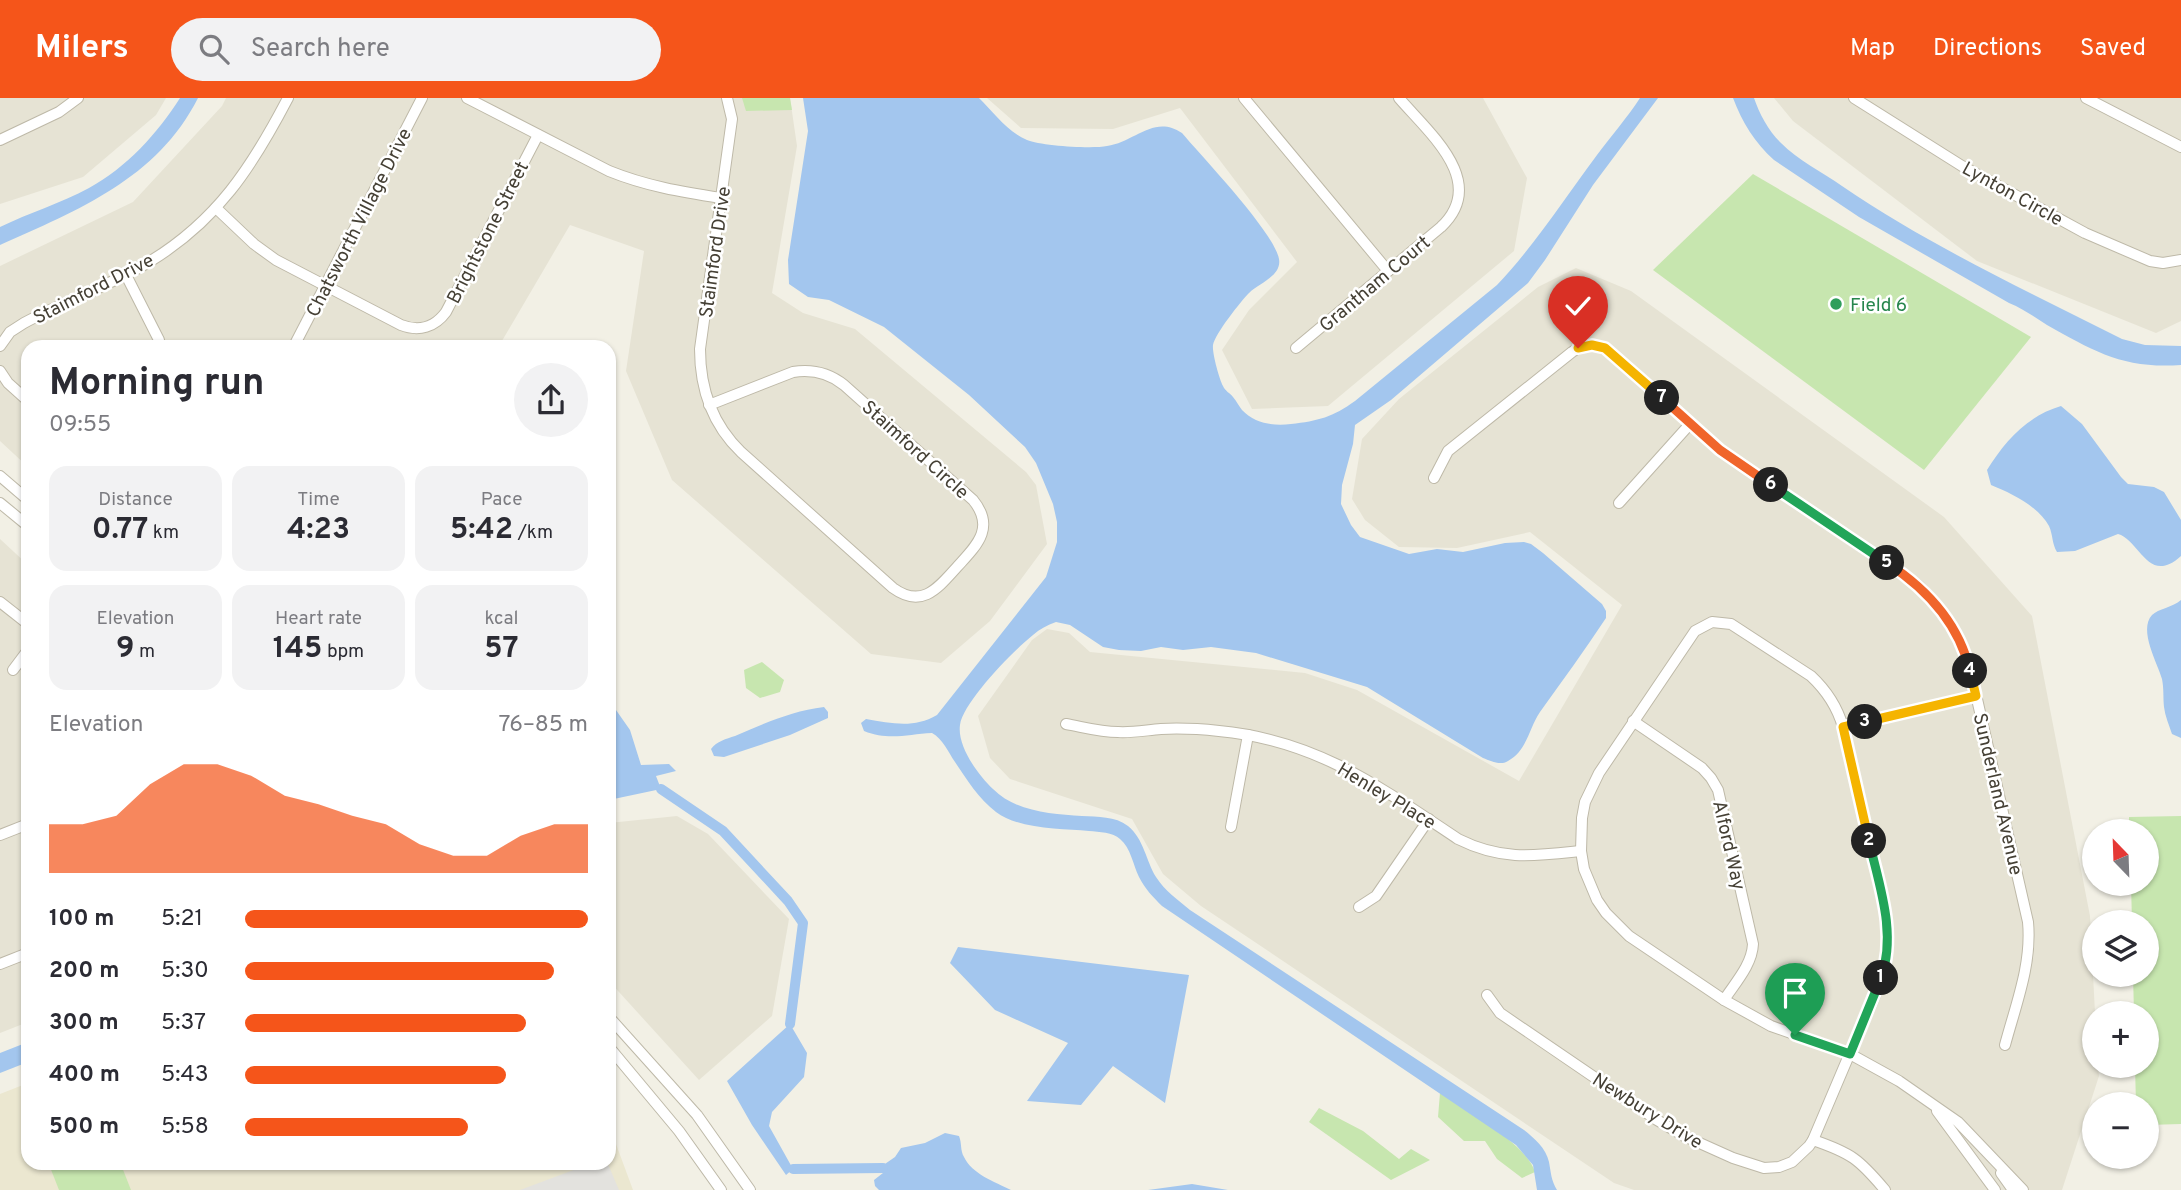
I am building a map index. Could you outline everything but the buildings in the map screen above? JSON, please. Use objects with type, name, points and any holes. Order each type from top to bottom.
[{"type":"street","points":[[0,140],[59,112],[78,98]]},
{"type":"street","name":"Staimford Drive","points":[[0,345],[10,332],[24,323],[126,275],[172,247],[216,208],[250,166],[288,98]]},
{"type":"street","name":"Chatsworth Village Drive","points":[[297,340],[422,98]]},
{"type":"street","points":[[467,98],[632,181],[657,188],[721,198]]},
{"type":"street","name":"Staimford Drive","points":[[709,405],[702,382],[700,349],[732,119],[727,98]]},
{"type":"street","points":[[1244,98],[1388,271]]},
{"type":"street","name":"Grantham Court","points":[[1296,348],[1450,218],[1456,206],[1459,193],[1455,167],[1399,98]]},
{"type":"street","name":"Lynton Circle","points":[[1854,98],[1962,166],[2085,233],[2150,261],[2163,263],[2181,260]]},
{"type":"street","points":[[2086,98],[2181,148]]},
{"type":"street","name":"Brightstone Street","points":[[216,208],[265,253],[407,327],[420,328],[438,321],[446,312],[538,135]]},
{"type":"street","points":[[126,275],[159,340]]},
{"type":"street","name":"Sunderland Avenue","points":[[1434,478],[1448,452],[1572,352],[1585,345],[1599,346],[1611,352],[1731,458],[1919,586],[1955,631],[1969,664],[2028,922],[2026,969],[2005,1045]]},
{"type":"street","name":"Staimford Circle","points":[[807,370],[833,377],[973,500],[981,511],[984,523],[979,542],[934,591],[916,597],[898,592],[735,447],[709,405],[793,372],[807,370]]},
{"type":"street","points":[[0,371],[21,395]]},
{"type":"street","points":[[1619,503],[1690,424]]},
{"type":"street","points":[[0,476],[21,494]]},
{"type":"street","points":[[0,503],[21,520]]},
{"type":"street","points":[[0,602],[21,618]]},
{"type":"street","name":"Newbury Drive","points":[[1487,995],[1500,1013],[1657,1120],[1712,1149],[1756,1166],[1771,1168],[1792,1162],[1809,1146],[1850,1054],[1883,972],[1888,933],[1886,914],[1843,727],[1830,697],[1811,677],[1737,626],[1718,621],[1695,631],[1591,787],[1582,818],[1581,851],[1589,885],[1616,926],[1724,1000],[1771,1026],[1850,1054],[1899,1081],[1958,1122],[1984,1149]]},
{"type":"street","points":[[13,670],[21,659]]},
{"type":"street","points":[[1843,727],[1976,696]]},
{"type":"street","name":"Alford Way","points":[[1633,721],[1702,768],[1717,790],[1753,944],[1748,965],[1724,1000]]},
{"type":"street","name":"Henley Place","points":[[1066,724],[1121,733],[1192,729],[1248,735],[1297,747],[1349,769],[1458,839],[1489,852],[1522,857],[1581,851]]},
{"type":"street","points":[[1231,827],[1248,735]]},
{"type":"street","points":[[1359,907],[1376,896],[1429,820]]},
{"type":"street","points":[[0,835],[21,827]]},
{"type":"street","points":[[0,964],[21,956]]},
{"type":"street","points":[[616,1025],[696,1115],[750,1190]]},
{"type":"street","points":[[616,1056],[678,1131],[721,1190]]},
{"type":"street","points":[[1932,1105],[1995,1190]]},
{"type":"street","points":[[1813,1140],[1842,1150],[1858,1160],[1885,1190]]},
{"type":"street","points":[[1984,1149],[2013,1190]]},
{"type":"street","points":[[1984,1149],[2023,1190]]},
{"type":"shaded area","points":[[0,98],[166,98],[156,115],[83,177],[0,204]]},
{"type":"shaded area","points":[[226,98],[790,98],[797,146],[772,293],[803,313],[855,329],[1026,472],[1036,485],[1047,544],[990,621],[941,663],[871,654],[672,480],[626,371],[644,251],[570,225],[503,340],[21,340],[21,460],[0,441],[0,266],[133,202],[222,106]]},
{"type":"shaded area","points":[[987,98],[1483,98],[1527,178],[1514,251],[1328,406],[1252,409],[1222,350],[1249,310],[1297,262],[1180,108],[1113,129],[1021,128]]},
{"type":"shaded area","points":[[1774,98],[2181,98],[2181,321],[2156,333],[1977,261],[1793,121]]},
{"type":"shaded area","points":[[1576,268],[1631,291],[1944,517],[2032,616],[2082,875],[2082,896],[2086,896],[2089,910],[2082,910],[2082,987],[2094,987],[2094,1001],[2082,1001],[2082,1078],[2098,1078],[2094,1092],[2082,1092],[2082,1128],[2062,1190],[1634,1190],[1614,1183],[1201,906],[1163,874],[1132,819],[1010,779],[990,758],[978,716],[1032,640],[1047,629],[1069,633],[1090,652],[1305,673],[1357,690],[1519,781],[1622,605],[1530,532],[1457,548],[1399,547],[1365,520],[1352,499],[1362,439],[1399,399],[1538,287]]},
{"type":"shaded area","points":[[0,539],[21,558],[21,1025],[0,1033]]},
{"type":"shaded area","points":[[677,816],[708,834],[789,919],[772,1016],[699,1080],[616,989],[616,822]]},
{"type":"shaded area","points":[[21,1086],[21,1170],[616,1170],[616,1144],[633,1190],[0,1190],[0,1094]]},
{"type":"shaded area","points":[[574,1170],[610,1170],[619,1190],[520,1190]]},
{"type":"green space","points":[[742,98],[790,98],[792,110],[746,111]]},
{"type":"green space","name":"Field 6","points":[[1753,174],[2031,337],[1924,470],[1653,270]]},
{"type":"green space","points":[[762,662],[784,680],[780,692],[760,698],[746,688],[744,670]]},
{"type":"green space","points":[[2181,816],[2181,1124],[2159,1125],[2159,1092],[2136,1092],[2135,1078],[2159,1078],[2159,1001],[2134,1001],[2133,987],[2159,987],[2159,910],[2132,910],[2131,896],[2160,896],[2160,819],[2129,817]]},
{"type":"green space","points":[[1440,1093],[1508,1139],[1529,1161],[1535,1172],[1522,1178],[1497,1159],[1485,1141],[1464,1141],[1438,1117]]},
{"type":"green space","points":[[1319,1108],[1363,1131],[1399,1159],[1411,1149],[1430,1160],[1391,1180],[1309,1122]]},
{"type":"green space","points":[[51,1170],[123,1170],[131,1190],[59,1190]]},
{"type":"water","points":[[180,98],[198,98],[181,126],[161,150],[138,171],[86,204],[0,245],[0,227],[78,193],[116,170],[151,137]]},
{"type":"water","points":[[803,98],[979,98],[1020,137],[1055,145],[1107,146],[1162,126],[1182,133],[1252,214],[1265,231],[1279,259],[1277,270],[1245,297],[1223,326],[1213,345],[1221,382],[1242,410],[1259,421],[1278,425],[1317,420],[1332,415],[1355,401],[1497,285],[1537,238],[1640,98],[1658,98],[1593,185],[1528,283],[1391,400],[1355,425],[1342,485],[1341,504],[1360,537],[1409,554],[1437,549],[1463,552],[1505,543],[1531,544],[1602,604],[1606,611],[1606,618],[1536,718],[1524,745],[1514,757],[1502,763],[1483,758],[1367,687],[1256,653],[1211,647],[1119,650],[1103,647],[1070,625],[1056,622],[1036,633],[1002,664],[970,703],[960,725],[962,742],[970,760],[987,783],[1002,797],[1035,810],[1118,820],[1128,826],[1138,837],[1160,882],[1190,910],[1528,1133],[1545,1152],[1557,1190],[1537,1190],[1533,1165],[1516,1145],[1162,906],[1144,885],[1127,847],[1117,837],[1101,832],[1041,827],[1005,818],[979,795],[942,742],[932,733],[890,736],[864,731],[861,723],[866,719],[911,723],[937,715],[1046,577],[1057,542],[1057,522],[1053,504],[1036,463],[1025,447],[969,395],[884,327],[829,300],[808,297],[789,284],[788,260],[808,131]]},
{"type":"water","points":[[1733,98],[1754,98],[1769,128],[1788,149],[1875,208],[1979,267],[2122,339],[2145,345],[2181,346],[2181,365],[2143,364],[2095,351],[1859,217],[1774,160],[1750,132]]},
{"type":"water","points":[[2061,406],[2082,424],[2128,484],[2154,487],[2164,492],[2181,520],[2181,556],[2170,564],[2152,564],[2126,538],[2118,534],[2075,551],[2057,552],[2049,526],[2038,512],[2015,496],[1991,485],[1987,470],[2001,449],[2027,423]]},
{"type":"water","points":[[2181,600],[2181,738],[2172,734],[2166,717],[2162,679],[2150,647],[2147,629],[2152,615]]},
{"type":"water","points":[[824,707],[828,718],[790,735],[724,757],[714,756],[711,749],[722,741],[779,718]]},
{"type":"water","points":[[616,710],[630,730],[641,765],[669,764],[676,771],[656,776],[661,789],[616,799]]},
{"type":"water","points":[[958,947],[1189,975],[1165,1103],[1113,1066],[1081,1105],[1027,1101],[1068,1043],[995,1010],[950,963]]},
{"type":"water","points":[[790,1024],[807,1053],[804,1077],[772,1112],[769,1126],[793,1169],[786,1175],[752,1125],[727,1081]]},
{"type":"water","points":[[21,1045],[21,1065],[0,1073],[0,1053]]},
{"type":"water","points":[[945,1133],[959,1136],[963,1154],[972,1168],[1011,1190],[879,1190],[875,1186],[874,1180],[883,1173],[882,1166],[895,1157],[901,1148],[925,1143]]},
{"type":"water","points":[[1192,1184],[1228,1190],[1148,1190]]},
{"type":"waterway","points":[[661,789],[723,831],[788,901],[803,923],[790,1024]]},
{"type":"waterway","points":[[793,1169],[883,1168]]},
{"type":"place","name":"Field 6","points":[[1836,304]]},
{"type":"route","points":[[1578,348],[1592,345],[1611,352],[1720,450],[1919,586],[1934,601],[1955,631],[1969,664],[1976,696],[1843,727],[1886,914],[1887,953],[1877,991],[1850,1054],[1795,1035]]}]
